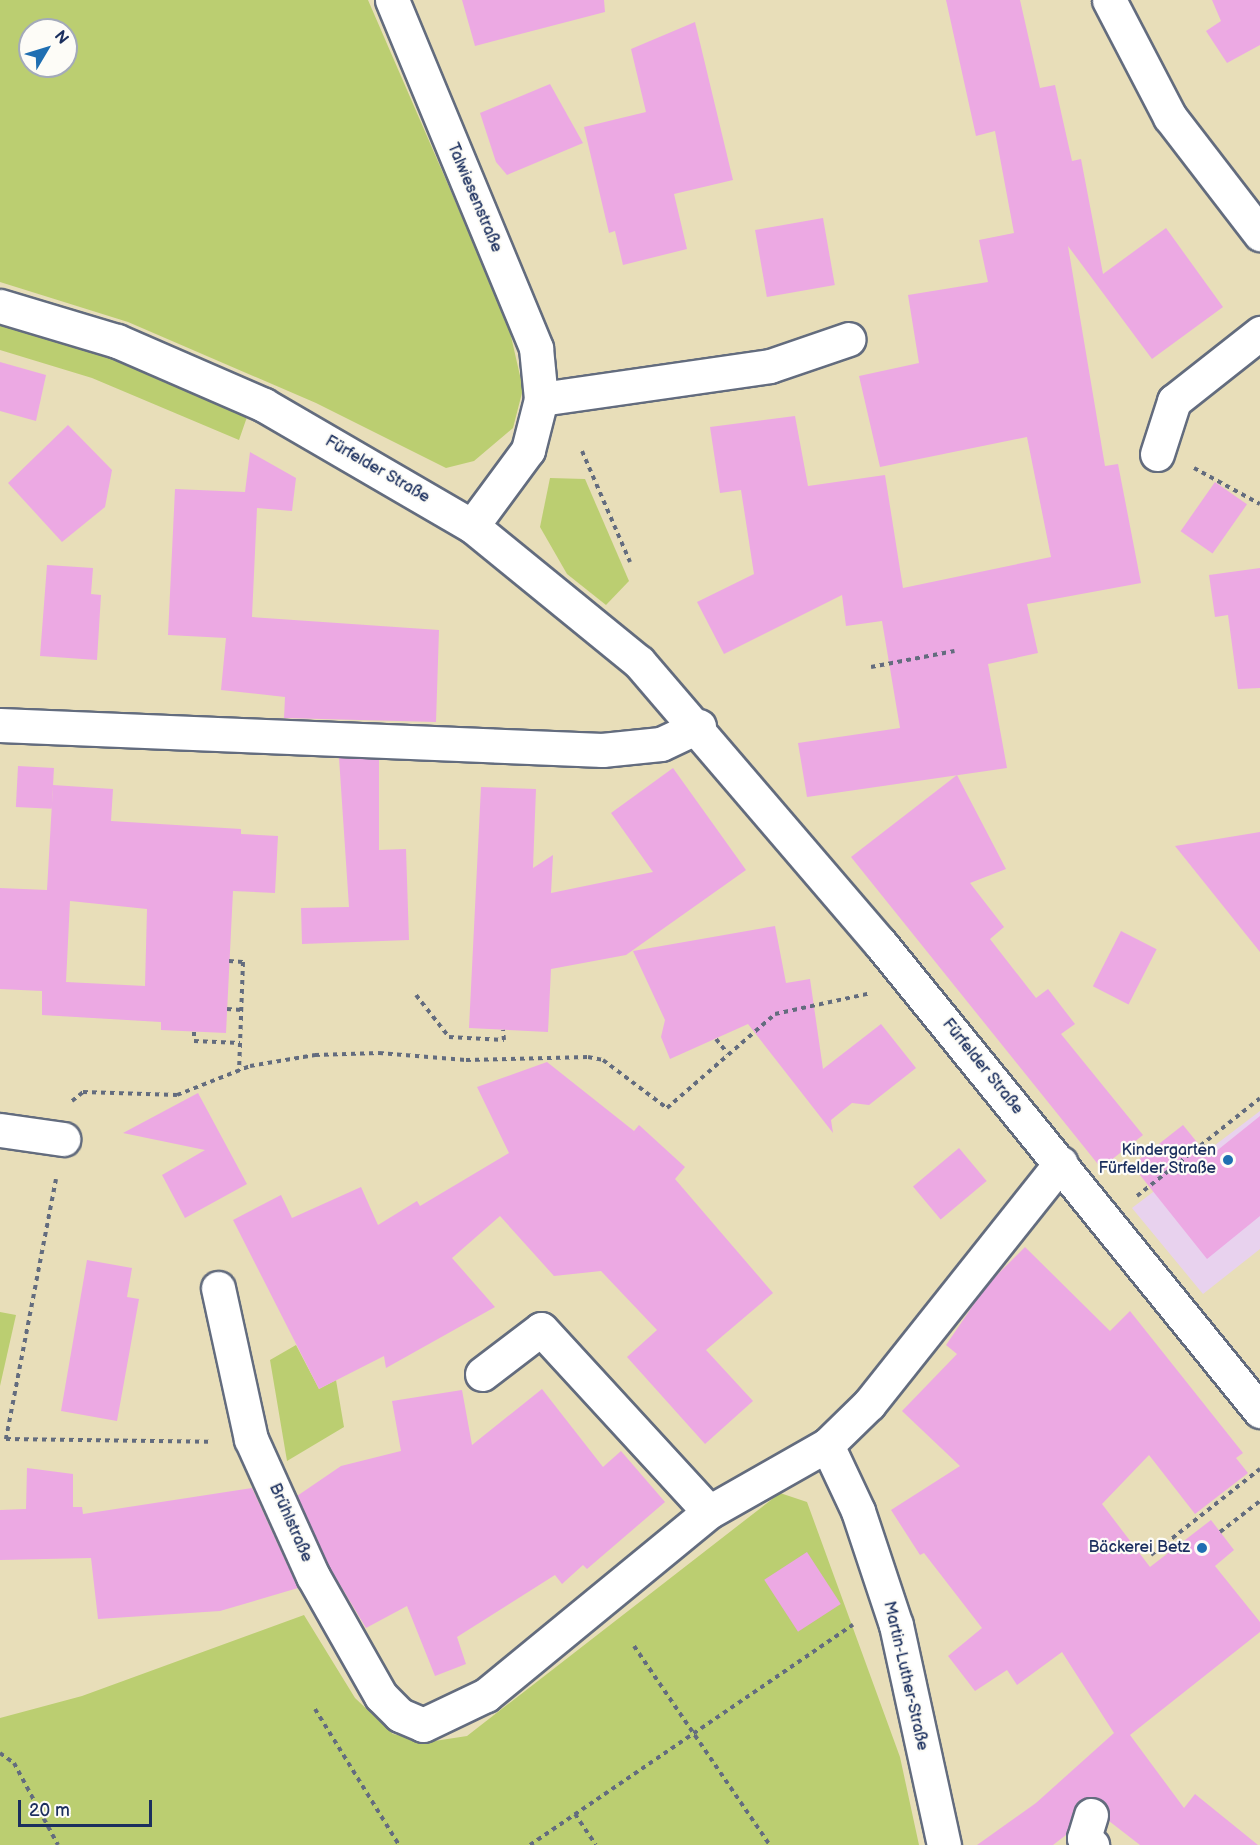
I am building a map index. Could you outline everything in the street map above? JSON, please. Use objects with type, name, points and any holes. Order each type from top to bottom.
[{"type":"street","name":"Talwiesenstraße","points":[[392,0],[536,348],[541,399],[528,450],[472,526]]},
{"type":"street","points":[[1109,0],[1170,117],[1260,234]]},
{"type":"street","name":"Fürfelder Straße","points":[[0,306],[117,341],[264,405],[472,526],[639,662],[699,726],[1060,1163],[1260,1411]]},
{"type":"street","points":[[1157,454],[1174,401],[1260,333]]},
{"type":"street","points":[[541,399],[770,366],[849,339]]},
{"type":"street","points":[[0,725],[603,750],[660,744],[699,726]]},
{"type":"street","points":[[0,1130],[63,1139]]},
{"type":"street","points":[[482,1374],[541,1329],[709,1512],[827,1445],[870,1404],[1060,1163]]},
{"type":"street","name":"Brühlstraße","points":[[218,1288],[251,1439],[354,1653],[381,1696],[400,1715],[423,1725],[486,1695],[709,1512]]},
{"type":"street","name":"Martin-Luther-Straße","points":[[827,1445],[858,1511],[896,1625],[944,1845]]},
{"type":"path","points":[[582,451],[630,562]]},
{"type":"path","points":[[1157,454],[1218,477],[1260,504]]},
{"type":"path","points":[[871,667],[954,651]]},
{"type":"path","points":[[230,961],[243,962],[239,1071]]},
{"type":"path","points":[[251,1439],[6,1439],[69,1105],[83,1092],[177,1095],[239,1071],[326,1055],[588,1057],[603,1060],[667,1108],[775,1014],[877,989]]},
{"type":"path","points":[[416,995],[449,1037],[504,1040],[503,1030]]},
{"type":"path","points":[[227,1009],[242,1010]]},
{"type":"path","points":[[194,1032],[195,1041],[240,1043]]},
{"type":"path","points":[[716,1039],[728,1054]]},
{"type":"path","points":[[1129,1202],[1260,1098]]},
{"type":"path","points":[[1151,1555],[1260,1469]]},
{"type":"path","points":[[1220,1532],[1260,1501]]},
{"type":"path","points":[[530,1845],[851,1625],[896,1625]]},
{"type":"path","points":[[634,1646],[770,1845]]},
{"type":"path","points":[[315,1709],[399,1845]]},
{"type":"path","points":[[0,1753],[15,1762],[58,1845]]},
{"type":"path","points":[[575,1814],[596,1845]]},
{"type":"shaded area","name":"Kindergarten Fürfelder Straße","points":[[1260,1111],[1260,1249],[1203,1294],[1132,1208]]},
{"type":"green space","points":[[0,0],[368,0],[508,323],[523,389],[513,428],[474,461],[446,468],[316,403],[128,322],[0,282]]},
{"type":"green space","points":[[0,323],[121,362],[247,417],[239,440],[92,378],[0,350]]},
{"type":"green space","points":[[550,478],[585,479],[629,581],[606,605],[567,574],[540,527]]},
{"type":"green space","points":[[0,1312],[16,1315],[0,1386]]},
{"type":"green space","points":[[296,1345],[319,1389],[336,1380],[344,1427],[287,1461],[270,1360]]},
{"type":"green space","points":[[780,1493],[807,1502],[900,1757],[919,1845],[0,1845],[0,1718],[82,1696],[304,1615],[355,1698],[393,1734],[428,1742],[467,1736]]},
{"type":"building","points":[[462,0],[604,0],[605,12],[475,46]]},
{"type":"building","points":[[946,0],[1020,0],[1040,88],[1055,85],[1072,161],[1081,159],[1103,274],[1166,228],[1223,307],[1152,359],[1068,246],[1105,466],[1118,464],[1141,583],[1027,604],[1038,653],[988,664],[1007,768],[807,797],[798,743],[900,728],[882,621],[846,626],[842,595],[724,654],[697,602],[754,574],[741,490],[720,493],[710,427],[795,416],[808,486],[885,475],[903,588],[1051,557],[1027,437],[880,467],[859,376],[919,363],[908,295],[988,282],[979,240],[1014,233],[995,131],[976,136]]},
{"type":"building","points":[[1212,0],[1260,0],[1260,45],[1227,63],[1206,31],[1221,21]]},
{"type":"building","points":[[695,22],[733,180],[674,194],[687,249],[623,265],[615,231],[609,233],[584,127],[646,112],[631,49]]},
{"type":"building","points":[[550,84],[583,143],[507,175],[496,162],[480,113]]},
{"type":"building","points":[[823,218],[835,285],[767,297],[755,230]]},
{"type":"building","points":[[0,362],[46,375],[36,421],[0,411]]},
{"type":"building","points":[[68,425],[112,470],[105,507],[62,542],[8,483]]},
{"type":"building","points":[[250,452],[296,478],[292,511],[257,508],[252,617],[439,630],[436,722],[284,718],[285,697],[221,690],[226,638],[168,635],[175,489],[245,492]]},
{"type":"building","points":[[1215,482],[1247,504],[1213,554],[1181,531]]},
{"type":"building","points":[[47,565],[93,568],[91,594],[101,595],[97,660],[40,656]]},
{"type":"building","points":[[1260,568],[1260,688],[1238,689],[1228,615],[1215,617],[1209,575]]},
{"type":"building","points":[[339,758],[379,759],[379,850],[406,849],[409,940],[302,944],[301,908],[349,907]]},
{"type":"building","points":[[18,766],[54,768],[52,809],[16,807]]},
{"type":"building","points":[[673,768],[746,870],[626,955],[551,969],[548,1032],[469,1028],[481,787],[536,789],[533,868],[553,855],[551,893],[653,872],[611,813]]},
{"type":"building","points":[[957,775],[1006,869],[970,883],[1004,927],[990,939],[1036,998],[1048,989],[1075,1024],[1061,1034],[1143,1135],[1101,1168],[851,857]]},
{"type":"building","points":[[53,785],[113,789],[111,821],[241,829],[241,834],[278,836],[275,893],[233,891],[226,1033],[161,1030],[161,1022],[42,1015],[42,991],[0,989],[0,888],[47,890]],"holes":[[[70,901],[147,909],[145,986],[66,982]]]},
{"type":"building","points":[[1260,832],[1260,952],[1175,846]]},
{"type":"building","points":[[775,926],[786,983],[810,979],[823,1069],[881,1024],[916,1068],[869,1105],[852,1103],[831,1120],[833,1133],[748,1024],[670,1059],[661,1037],[665,1020],[633,951]]},
{"type":"building","points":[[1121,931],[1157,949],[1128,1004],[1093,986]]},
{"type":"building","points":[[547,1062],[634,1131],[639,1125],[685,1167],[675,1179],[773,1293],[706,1350],[753,1401],[705,1444],[627,1357],[657,1330],[601,1271],[554,1276],[500,1216],[452,1258],[495,1307],[386,1368],[384,1356],[319,1389],[233,1220],[281,1195],[292,1218],[361,1187],[378,1225],[417,1201],[420,1206],[509,1153],[477,1087]]},
{"type":"building","points":[[198,1093],[247,1184],[185,1218],[162,1175],[205,1150],[123,1133]]},
{"type":"building","name":"Kindergarten Fürfelder Straße","points":[[1260,1116],[1260,1216],[1207,1259],[1132,1165],[1183,1125],[1209,1157]]},
{"type":"building","points":[[959,1148],[987,1181],[941,1220],[913,1187]]},
{"type":"building","points":[[1025,1247],[1110,1331],[1130,1311],[1243,1453],[1236,1458],[1248,1473],[1195,1514],[1149,1455],[1102,1504],[1150,1567],[1211,1520],[1234,1550],[1215,1566],[1260,1622],[1260,1632],[1130,1735],[1184,1808],[1195,1794],[1258,1845],[1140,1845],[1109,1821],[1104,1802],[1087,1797],[1078,1802],[1066,1835],[1053,1845],[977,1845],[1036,1803],[1114,1733],[1062,1652],[1017,1685],[1007,1670],[975,1691],[948,1656],[982,1628],[924,1553],[920,1555],[891,1510],[960,1466],[902,1411],[957,1354],[946,1345],[987,1285]]},
{"type":"building","points":[[87,1260],[132,1268],[127,1297],[139,1299],[117,1421],[61,1411]]},
{"type":"building","points":[[542,1389],[603,1467],[621,1451],[665,1502],[587,1569],[583,1565],[562,1584],[555,1575],[457,1637],[466,1664],[435,1676],[407,1606],[366,1628],[330,1568],[297,1496],[341,1466],[401,1451],[392,1401],[462,1390],[472,1445]]},
{"type":"building","points":[[27,1468],[73,1474],[73,1507],[82,1507],[83,1514],[252,1488],[298,1588],[220,1611],[98,1619],[91,1558],[0,1560],[0,1510],[26,1509]]},
{"type":"building","points":[[807,1552],[841,1604],[798,1632],[764,1580]]},
{"type":"place","name":"Kindergarten Fürfelder Straße","points":[[1228,1160]]},
{"type":"place","name":"Bäckerei Betz","points":[[1202,1548]]}]
